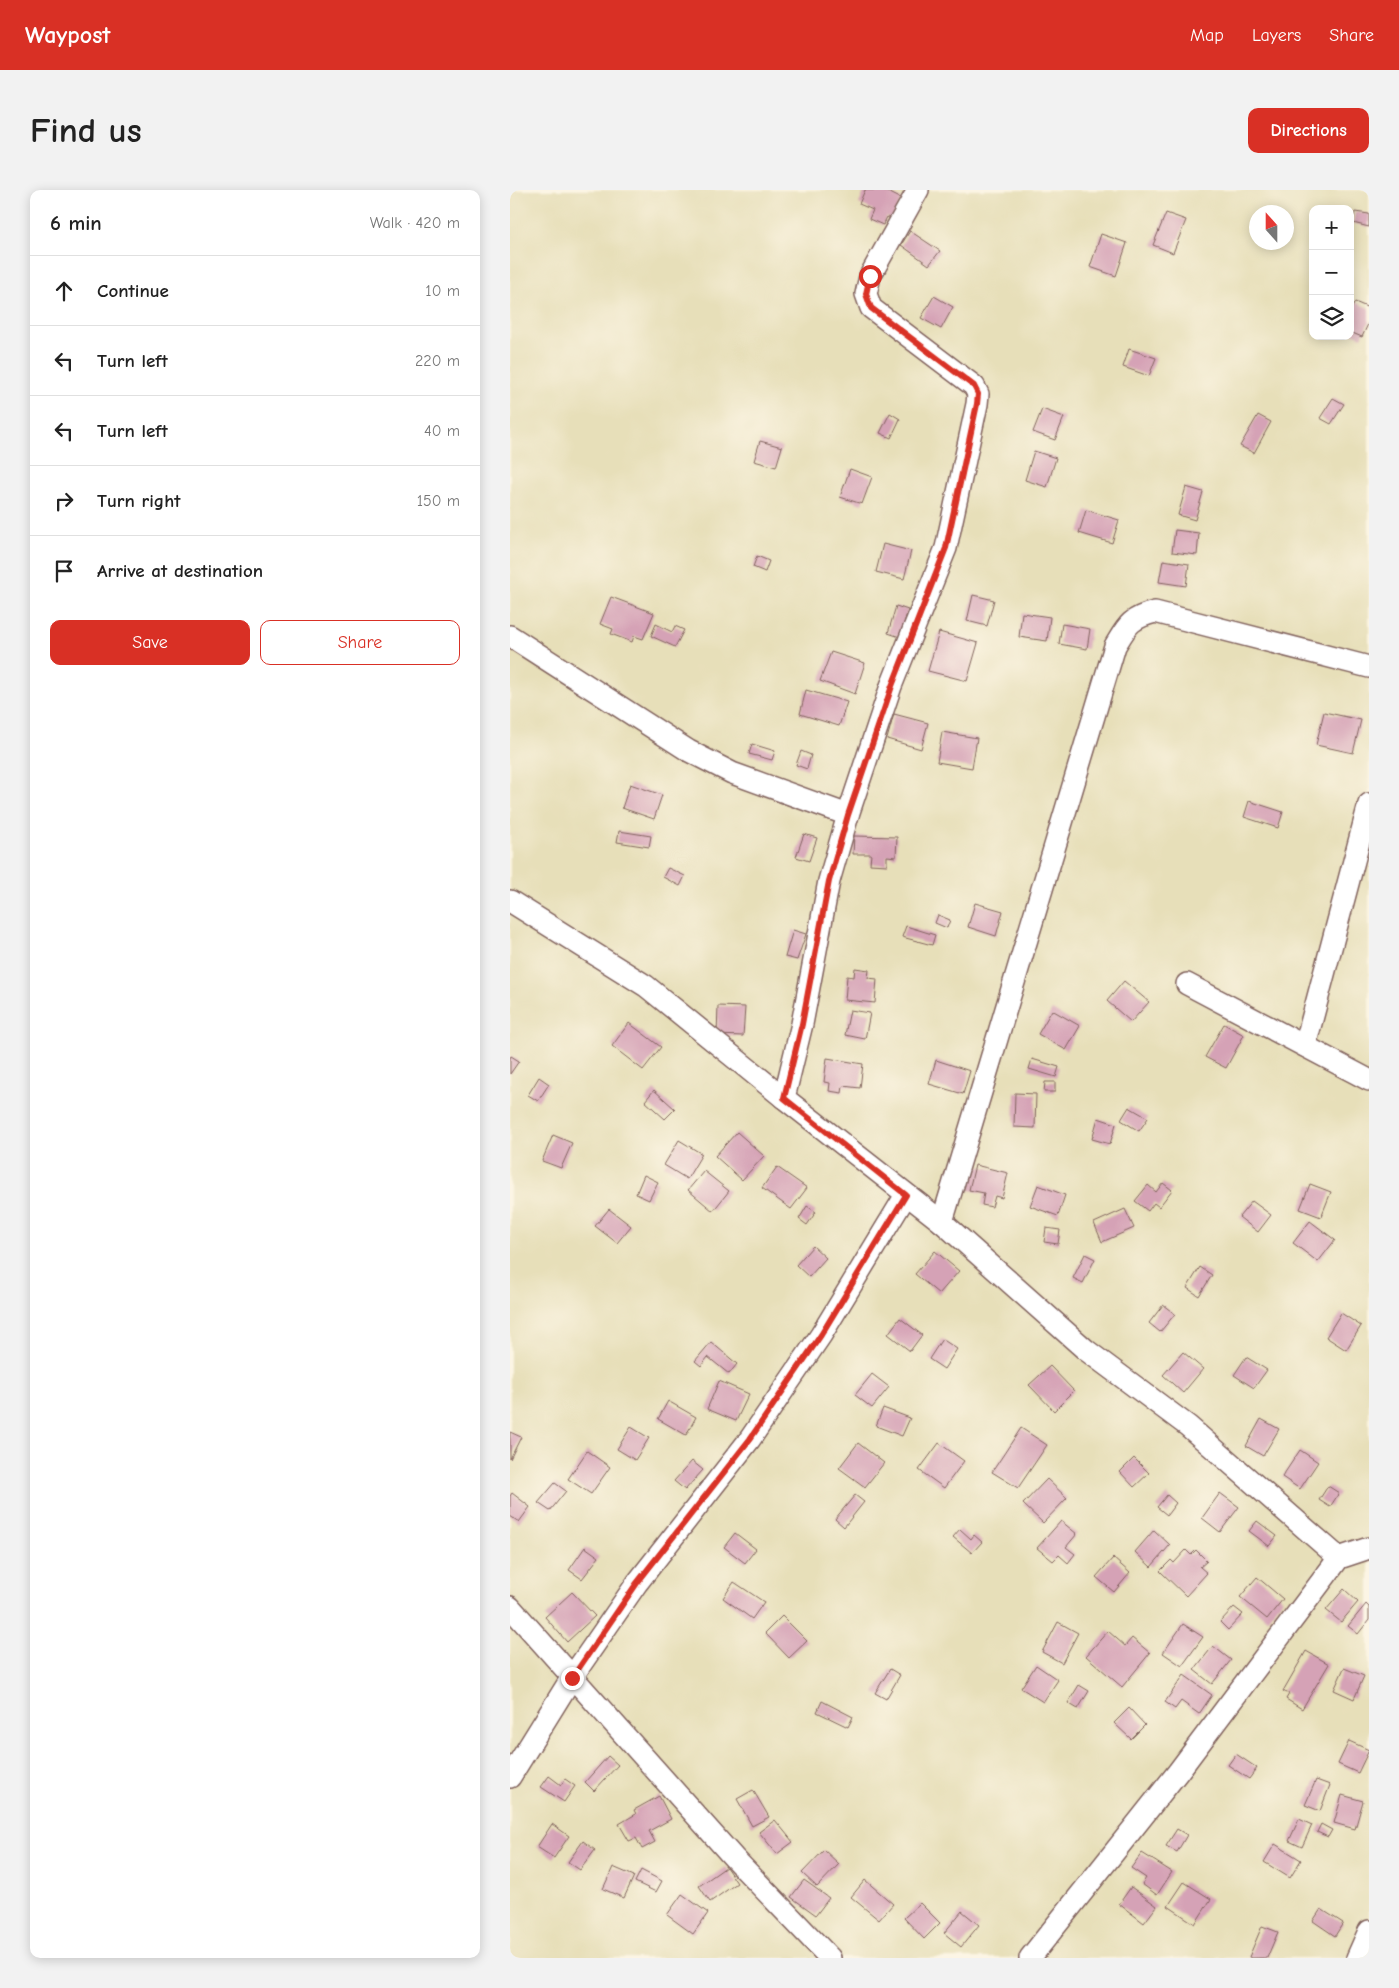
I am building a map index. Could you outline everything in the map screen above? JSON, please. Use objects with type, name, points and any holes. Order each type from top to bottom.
[{"type":"street","points":[[784,1098],[802,1024],[829,881],[848,815],[892,686],[946,548],[977,404],[978,394],[974,386],[871,308],[866,294],[870,276],[918,190]]},
{"type":"street","points":[[942,1222],[1115,646],[1129,623],[1141,615],[1155,612],[1369,667]]},
{"type":"street","points":[[510,636],[689,751],[732,773],[848,815]]},
{"type":"street","points":[[1305,1046],[1369,804]]},
{"type":"street","points":[[510,902],[646,986],[784,1098],[942,1222],[1086,1350],[1188,1426],[1339,1558]]},
{"type":"street","points":[[1187,984],[1369,1080]]},
{"type":"street","points":[[510,1777],[572,1678],[637,1583],[750,1439],[821,1335],[906,1195]]},
{"type":"street","points":[[1030,1958],[1178,1772],[1339,1558],[1369,1548]]},
{"type":"street","points":[[510,1607],[734,1858],[830,1958]]},
{"type":"street","points":[[1357,1958],[1369,1931]]},
{"type":"building","points":[[865,190],[884,190],[902,199],[892,220],[887,217],[883,225],[869,219],[873,210],[859,204]]},
{"type":"building","points":[[1355,212],[1369,214],[1369,227],[1354,223]]},
{"type":"building","points":[[1166,213],[1186,220],[1173,253],[1153,245]]},
{"type":"building","points":[[910,231],[940,251],[929,265],[901,245]]},
{"type":"building","points":[[1101,234],[1127,243],[1116,276],[1090,267]]},
{"type":"building","points":[[934,296],[953,307],[941,329],[921,318]]},
{"type":"building","points":[[1355,302],[1369,308],[1369,322],[1362,337],[1354,334]]},
{"type":"building","points":[[1129,349],[1156,358],[1149,376],[1123,367]]},
{"type":"building","points":[[1333,398],[1344,404],[1331,424],[1320,418]]},
{"type":"building","points":[[1042,409],[1064,417],[1055,440],[1033,432]]},
{"type":"building","points":[[890,413],[900,419],[891,438],[880,433]]},
{"type":"building","points":[[1258,415],[1271,422],[1254,453],[1240,446]]},
{"type":"building","points":[[760,441],[782,447],[776,467],[754,461]]},
{"type":"building","points":[[1034,451],[1056,458],[1047,487],[1025,480]]},
{"type":"building","points":[[850,469],[872,477],[862,504],[840,497]]},
{"type":"building","points":[[1186,487],[1203,492],[1195,520],[1178,515]]},
{"type":"building","points":[[1086,510],[1119,520],[1112,543],[1079,533]]},
{"type":"building","points":[[1175,530],[1199,533],[1197,555],[1172,552]]},
{"type":"building","points":[[883,544],[911,551],[904,579],[876,572]]},
{"type":"building","points":[[757,556],[769,561],[765,572],[753,567]]},
{"type":"building","points":[[1163,560],[1189,564],[1186,586],[1159,582]]},
{"type":"building","points":[[973,595],[994,600],[987,626],[967,621]]},
{"type":"building","points":[[611,597],[654,613],[643,639],[634,636],[632,642],[611,634],[613,629],[600,624]]},
{"type":"building","points":[[896,606],[908,610],[900,637],[888,633]]},
{"type":"building","points":[[1022,613],[1050,617],[1047,641],[1019,637]]},
{"type":"building","points":[[656,624],[672,632],[675,626],[684,630],[675,647],[651,636]]},
{"type":"building","points":[[1062,624],[1090,629],[1087,649],[1059,644]]},
{"type":"building","points":[[939,632],[978,643],[967,681],[928,671]]},
{"type":"building","points":[[831,652],[865,663],[855,694],[820,681]]},
{"type":"building","points":[[806,690],[847,702],[839,726],[800,714]]},
{"type":"building","points":[[1324,712],[1361,720],[1353,753],[1316,745]]},
{"type":"building","points":[[894,714],[928,723],[921,749],[887,739]]},
{"type":"building","points":[[942,732],[977,738],[972,768],[937,762]]},
{"type":"building","points":[[752,744],[775,751],[772,760],[749,754]]},
{"type":"building","points":[[801,751],[811,755],[807,769],[796,765]]},
{"type":"building","points":[[630,784],[662,795],[654,819],[622,808]]},
{"type":"building","points":[[1249,801],[1283,812],[1278,828],[1244,817]]},
{"type":"building","points":[[619,831],[651,836],[649,847],[617,842]]},
{"type":"building","points":[[804,834],[817,838],[809,861],[796,857]]},
{"type":"building","points":[[854,836],[897,837],[896,857],[887,856],[887,865],[870,864],[871,854],[853,854]]},
{"type":"building","points":[[668,868],[685,876],[680,886],[663,877]]},
{"type":"building","points":[[975,903],[1003,911],[996,936],[968,927]]},
{"type":"building","points":[[938,915],[950,920],[947,928],[935,923]]},
{"type":"building","points":[[906,926],[935,935],[932,945],[902,937]]},
{"type":"building","points":[[793,930],[806,934],[797,960],[785,957]]},
{"type":"building","points":[[855,968],[869,970],[868,978],[877,979],[875,1003],[845,1000],[847,976],[854,977]]},
{"type":"building","points":[[1124,981],[1149,1002],[1131,1022],[1107,1001]]},
{"type":"building","points":[[718,1006],[745,1007],[743,1036],[717,1035]]},
{"type":"building","points":[[850,1010],[870,1013],[865,1039],[845,1035]]},
{"type":"building","points":[[1052,1010],[1080,1026],[1066,1050],[1038,1034]]},
{"type":"building","points":[[629,1023],[661,1047],[643,1070],[612,1046]]},
{"type":"building","points":[[1224,1024],[1244,1035],[1226,1068],[1205,1057]]},
{"type":"building","points":[[511,1056],[519,1061],[510,1074],[510,1058]]},
{"type":"building","points":[[827,1058],[863,1064],[860,1088],[843,1086],[842,1093],[829,1091],[830,1083],[824,1082]]},
{"type":"building","points":[[1032,1059],[1059,1067],[1056,1077],[1029,1069]]},
{"type":"building","points":[[936,1060],[970,1071],[963,1094],[929,1084]]},
{"type":"building","points":[[539,1077],[549,1084],[538,1101],[528,1095]]},
{"type":"building","points":[[1045,1082],[1055,1082],[1055,1092],[1044,1092]]},
{"type":"building","points":[[654,1090],[675,1109],[665,1119],[645,1101]]},
{"type":"building","points":[[1015,1093],[1036,1094],[1035,1128],[1014,1127]]},
{"type":"building","points":[[1129,1107],[1148,1118],[1139,1131],[1121,1120]]},
{"type":"building","points":[[1098,1118],[1116,1124],[1110,1144],[1092,1139]]},
{"type":"building","points":[[737,1132],[764,1156],[742,1180],[715,1156]]},
{"type":"building","points":[[553,1135],[572,1143],[561,1168],[542,1161]]},
{"type":"building","points":[[679,1140],[702,1154],[687,1179],[664,1165]]},
{"type":"building","points":[[975,1165],[1008,1173],[1002,1198],[995,1196],[992,1207],[982,1205],[984,1193],[969,1190]]},
{"type":"building","points":[[777,1167],[807,1188],[791,1209],[762,1188]]},
{"type":"building","points":[[704,1171],[729,1191],[713,1211],[688,1190]]},
{"type":"building","points":[[644,1175],[658,1182],[649,1200],[636,1194]]},
{"type":"building","points":[[1163,1183],[1172,1190],[1159,1207],[1154,1203],[1148,1211],[1135,1201],[1148,1185],[1156,1192]]},
{"type":"building","points":[[1310,1184],[1331,1192],[1321,1217],[1300,1209]]},
{"type":"building","points":[[1038,1185],[1065,1195],[1058,1216],[1030,1206]]},
{"type":"building","points":[[1252,1201],[1271,1215],[1258,1232],[1239,1217]]},
{"type":"building","points":[[807,1206],[816,1212],[807,1225],[799,1219]]},
{"type":"building","points":[[609,1209],[631,1226],[617,1243],[595,1226]]},
{"type":"building","points":[[1125,1209],[1134,1228],[1102,1242],[1094,1223]]},
{"type":"building","points":[[1310,1221],[1335,1240],[1318,1262],[1293,1243]]},
{"type":"building","points":[[1046,1228],[1060,1230],[1058,1244],[1044,1242]]},
{"type":"building","points":[[813,1246],[826,1258],[809,1277],[796,1265]]},
{"type":"building","points":[[935,1251],[959,1271],[939,1294],[915,1274]]},
{"type":"building","points":[[1085,1254],[1095,1259],[1083,1283],[1073,1278]]},
{"type":"building","points":[[1200,1267],[1212,1275],[1199,1296],[1187,1288]]},
{"type":"building","points":[[1163,1305],[1175,1314],[1160,1332],[1149,1323]]},
{"type":"building","points":[[1341,1313],[1361,1326],[1346,1350],[1326,1337]]},
{"type":"building","points":[[900,1318],[922,1335],[910,1351],[888,1334]]},
{"type":"building","points":[[942,1339],[957,1349],[944,1369],[929,1359]]},
{"type":"building","points":[[711,1342],[737,1364],[729,1374],[708,1357],[701,1366],[695,1361]]},
{"type":"building","points":[[1183,1352],[1203,1369],[1183,1393],[1163,1375]]},
{"type":"building","points":[[1246,1357],[1267,1370],[1254,1388],[1234,1375]]},
{"type":"building","points":[[1050,1366],[1074,1391],[1054,1411],[1029,1385]]},
{"type":"building","points":[[872,1374],[889,1387],[872,1408],[855,1395]]},
{"type":"building","points":[[719,1381],[749,1394],[736,1421],[707,1409]]},
{"type":"building","points":[[668,1401],[696,1417],[686,1435],[658,1419]]},
{"type":"building","points":[[883,1408],[910,1418],[902,1436],[876,1426]]},
{"type":"building","points":[[1261,1419],[1279,1429],[1263,1456],[1246,1446]]},
{"type":"building","points":[[631,1427],[649,1438],[635,1460],[617,1449]]},
{"type":"building","points":[[1021,1428],[1047,1445],[1018,1488],[992,1472]]},
{"type":"building","points":[[510,1432],[521,1437],[510,1459]]},
{"type":"building","points":[[858,1443],[884,1463],[865,1487],[839,1468]]},
{"type":"building","points":[[939,1443],[964,1461],[944,1488],[919,1470]]},
{"type":"building","points":[[1300,1450],[1318,1462],[1300,1489],[1282,1477]]},
{"type":"building","points":[[587,1451],[610,1467],[591,1494],[568,1479]]},
{"type":"building","points":[[1134,1458],[1149,1473],[1134,1487],[1120,1472]]},
{"type":"building","points":[[692,1461],[703,1470],[685,1490],[674,1481]]},
{"type":"building","points":[[1047,1479],[1067,1498],[1043,1523],[1023,1504]]},
{"type":"building","points":[[555,1483],[566,1491],[550,1511],[538,1503]]},
{"type":"building","points":[[1328,1486],[1339,1493],[1330,1507],[1319,1500]]},
{"type":"building","points":[[512,1493],[530,1507],[519,1522],[510,1516],[510,1496]]},
{"type":"building","points":[[1220,1493],[1239,1507],[1220,1532],[1202,1518]]},
{"type":"building","points":[[855,1495],[864,1502],[844,1527],[835,1519]]},
{"type":"building","points":[[1167,1495],[1176,1503],[1167,1515],[1157,1507]]},
{"type":"building","points":[[1061,1521],[1077,1534],[1066,1547],[1075,1554],[1068,1563],[1059,1555],[1053,1561],[1037,1548]]},
{"type":"building","points":[[1257,1521],[1277,1536],[1269,1546],[1249,1531]]},
{"type":"building","points":[[960,1529],[971,1539],[974,1535],[982,1542],[972,1553],[953,1537]]},
{"type":"building","points":[[1154,1530],[1170,1545],[1151,1567],[1135,1552]]},
{"type":"building","points":[[735,1533],[756,1549],[745,1563],[724,1547]]},
{"type":"building","points":[[585,1547],[599,1557],[582,1579],[569,1570]]},
{"type":"building","points":[[1186,1550],[1191,1555],[1196,1550],[1207,1561],[1200,1567],[1207,1573],[1186,1596],[1160,1571],[1171,1560],[1174,1563]]},
{"type":"building","points":[[1113,1558],[1130,1573],[1114,1592],[1096,1577]]},
{"type":"building","points":[[1257,1577],[1283,1599],[1267,1619],[1240,1597]]},
{"type":"building","points":[[734,1582],[764,1602],[752,1619],[723,1598]]},
{"type":"building","points":[[1344,1589],[1358,1602],[1341,1622],[1326,1610]]},
{"type":"building","points":[[572,1592],[595,1616],[567,1642],[545,1617]]},
{"type":"building","points":[[1366,1604],[1369,1607],[1369,1620],[1358,1634],[1348,1626]]},
{"type":"building","points":[[1234,1607],[1243,1614],[1228,1630],[1220,1622]]},
{"type":"building","points":[[782,1616],[807,1641],[789,1658],[765,1633]]},
{"type":"building","points":[[1058,1622],[1078,1633],[1062,1663],[1042,1652]]},
{"type":"building","points":[[1183,1624],[1203,1637],[1182,1666],[1163,1653]]},
{"type":"building","points":[[1108,1631],[1125,1646],[1132,1638],[1150,1653],[1122,1687],[1086,1656]]},
{"type":"building","points":[[1213,1646],[1231,1660],[1212,1684],[1194,1670]]},
{"type":"building","points":[[1306,1651],[1329,1664],[1302,1709],[1286,1699],[1289,1694],[1283,1691]]},
{"type":"building","points":[[1036,1665],[1058,1680],[1043,1702],[1021,1688]]},
{"type":"building","points":[[1344,1668],[1364,1676],[1354,1699],[1334,1690]]},
{"type":"building","points":[[890,1669],[900,1675],[886,1699],[875,1693]]},
{"type":"building","points":[[1184,1675],[1212,1695],[1199,1714],[1181,1701],[1175,1709],[1165,1702]]},
{"type":"building","points":[[1079,1685],[1089,1691],[1078,1709],[1068,1703]]},
{"type":"building","points":[[822,1701],[853,1717],[848,1727],[817,1712]]},
{"type":"building","points":[[1129,1708],[1145,1725],[1131,1739],[1114,1723]]},
{"type":"building","points":[[1349,1741],[1369,1750],[1358,1773],[1338,1764]]},
{"type":"building","points":[[1236,1754],[1257,1768],[1249,1779],[1228,1765]]},
{"type":"building","points":[[608,1756],[618,1765],[594,1791],[585,1782]]},
{"type":"building","points":[[549,1776],[561,1785],[565,1779],[575,1786],[564,1802],[541,1787]]},
{"type":"building","points":[[1316,1780],[1330,1785],[1320,1811],[1305,1805]]},
{"type":"building","points":[[753,1790],[769,1817],[752,1826],[737,1799]]},
{"type":"building","points":[[1342,1795],[1363,1801],[1355,1829],[1334,1823]]},
{"type":"building","points":[[659,1796],[671,1819],[649,1831],[655,1842],[642,1849],[636,1838],[629,1841],[619,1824],[636,1814],[634,1810]]},
{"type":"building","points":[[1299,1819],[1312,1825],[1302,1847],[1289,1841]]},
{"type":"building","points":[[775,1820],[793,1842],[777,1854],[759,1832]]},
{"type":"building","points":[[552,1824],[569,1836],[554,1858],[537,1847]]},
{"type":"building","points":[[1321,1824],[1332,1830],[1328,1837],[1317,1832]]},
{"type":"building","points":[[1177,1829],[1187,1835],[1177,1852],[1166,1846]]},
{"type":"building","points":[[583,1841],[595,1850],[580,1870],[568,1862]]},
{"type":"building","points":[[1275,1844],[1301,1860],[1290,1878],[1264,1862]]},
{"type":"building","points":[[824,1850],[839,1864],[817,1887],[802,1873]]},
{"type":"building","points":[[1142,1853],[1172,1872],[1157,1895],[1142,1884],[1146,1878],[1131,1868]]},
{"type":"building","points":[[613,1867],[634,1876],[624,1898],[603,1889]]},
{"type":"building","points":[[726,1867],[737,1883],[710,1902],[699,1886]]},
{"type":"building","points":[[641,1870],[662,1881],[656,1892],[635,1882]]},
{"type":"building","points":[[804,1880],[829,1898],[816,1915],[791,1897]]},
{"type":"building","points":[[865,1880],[893,1904],[879,1920],[851,1897]]},
{"type":"building","points":[[1184,1882],[1211,1899],[1195,1924],[1168,1906]]},
{"type":"building","points":[[1131,1887],[1157,1906],[1144,1923],[1119,1904]]},
{"type":"building","points":[[682,1894],[708,1913],[693,1934],[667,1915]]},
{"type":"building","points":[[920,1903],[940,1923],[924,1939],[904,1918]]},
{"type":"building","points":[[1321,1909],[1343,1923],[1335,1936],[1313,1921]]},
{"type":"building","points":[[962,1911],[979,1925],[961,1947],[944,1933]]},
{"type":"building","points":[[1262,1926],[1278,1932],[1267,1958],[1249,1957]]},
{"type":"route","points":[[572,1678],[637,1583],[750,1439],[821,1335],[906,1195],[784,1098],[802,1024],[829,881],[848,815],[892,686],[946,548],[977,404],[978,394],[974,386],[871,308],[866,294],[870,276]]}]
